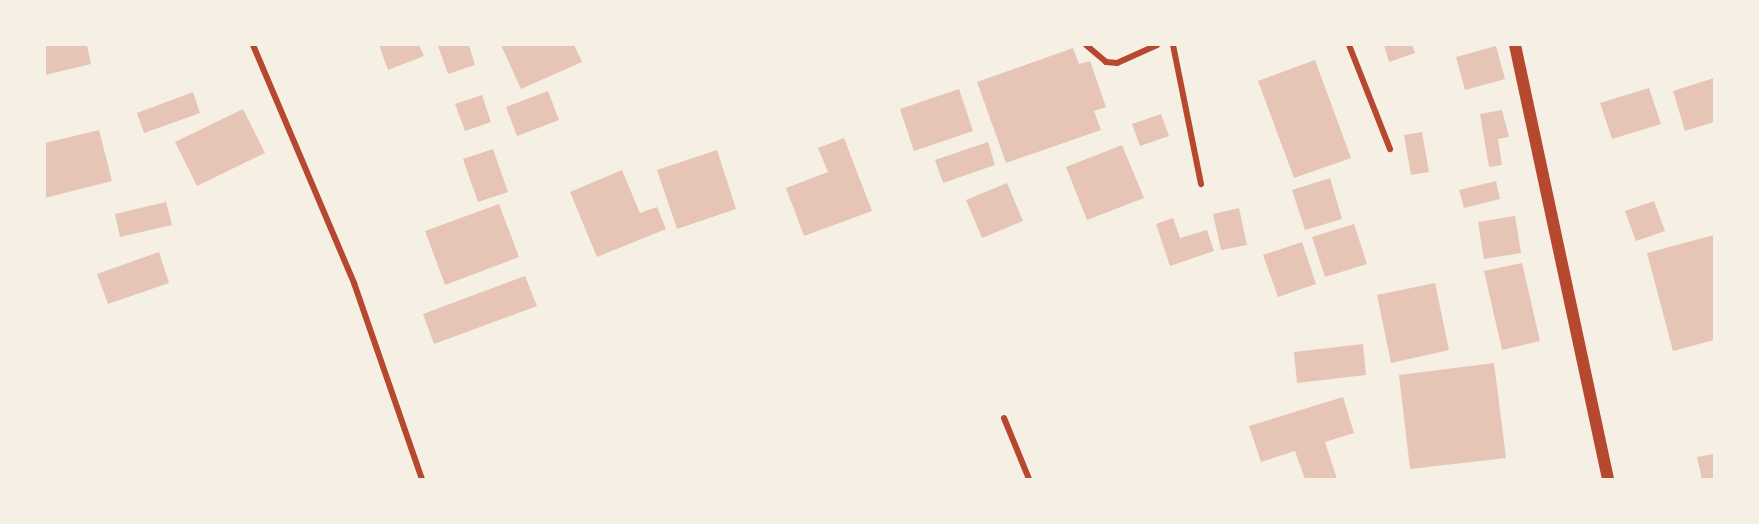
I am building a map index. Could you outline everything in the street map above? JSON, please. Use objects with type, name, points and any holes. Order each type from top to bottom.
[{"type":"main road","points":[[1515,45],[1608,479]]},
{"type":"street","points":[[1086,45],[1106,62],[1116,63],[1157,45]]},
{"type":"street","points":[[1173,45],[1201,184]]},
{"type":"street","points":[[1349,45],[1390,149]]},
{"type":"street","points":[[255,46],[334,233],[422,479]]},
{"type":"street","points":[[1004,418],[1029,479]]},
{"type":"building","points":[[45,45],[87,45],[91,64],[45,75]]},
{"type":"building","points":[[379,45],[419,45],[424,56],[388,70]]},
{"type":"building","points":[[469,45],[475,65],[448,74],[438,46]]},
{"type":"building","points":[[501,45],[574,45],[582,62],[521,89]]},
{"type":"building","points":[[1384,45],[1412,45],[1415,53],[1389,62]]},
{"type":"building","points":[[1496,46],[1505,79],[1465,90],[1456,57]]},
{"type":"building","points":[[1073,48],[1079,64],[1090,61],[1106,107],[1094,111],[1101,130],[1006,163],[977,82]]},
{"type":"building","points":[[1315,60],[1351,158],[1294,178],[1258,81]]},
{"type":"building","points":[[1714,78],[1714,122],[1685,131],[1673,91]]},
{"type":"building","points":[[1649,88],[1661,124],[1612,139],[1600,103]]},
{"type":"building","points":[[959,89],[973,131],[914,151],[900,109]]},
{"type":"building","points":[[548,91],[559,120],[517,136],[506,107]]},
{"type":"building","points":[[193,92],[200,113],[144,133],[137,113]]},
{"type":"building","points":[[482,95],[491,122],[465,131],[455,104]]},
{"type":"building","points":[[243,109],[265,153],[197,186],[175,142]]},
{"type":"building","points":[[1502,110],[1509,137],[1498,139],[1502,165],[1489,167],[1480,114]]},
{"type":"building","points":[[1161,114],[1169,136],[1140,146],[1132,124]]},
{"type":"building","points":[[99,130],[112,181],[45,198],[45,143]]},
{"type":"building","points":[[1422,132],[1429,172],[1411,175],[1404,135]]},
{"type":"building","points":[[844,138],[872,211],[804,236],[786,188],[828,172],[818,148]]},
{"type":"building","points":[[988,142],[995,165],[943,183],[935,160]]},
{"type":"building","points":[[1122,145],[1144,198],[1087,220],[1066,167]]},
{"type":"building","points":[[493,149],[508,192],[478,202],[463,159]]},
{"type":"building","points":[[717,150],[736,209],[677,229],[657,170]]},
{"type":"building","points":[[622,170],[640,213],[657,207],[666,229],[597,257],[570,192]]},
{"type":"building","points":[[1330,178],[1342,219],[1305,230],[1292,190]]},
{"type":"building","points":[[1496,181],[1500,199],[1464,208],[1459,190]]},
{"type":"building","points":[[1007,183],[1023,221],[982,238],[966,200]]},
{"type":"building","points":[[1654,201],[1665,231],[1636,241],[1625,211]]},
{"type":"building","points":[[166,202],[172,225],[120,237],[115,214]]},
{"type":"building","points":[[499,204],[519,257],[445,285],[425,231]]},
{"type":"building","points":[[1239,208],[1247,245],[1221,250],[1213,214]]},
{"type":"building","points":[[1515,216],[1521,253],[1484,259],[1478,222]]},
{"type":"building","points":[[1173,218],[1180,238],[1207,230],[1214,251],[1170,266],[1156,224]]},
{"type":"building","points":[[1354,224],[1367,264],[1325,277],[1312,237]]},
{"type":"building","points":[[1714,235],[1714,340],[1673,351],[1647,253]]},
{"type":"building","points":[[1302,242],[1316,284],[1278,297],[1263,255]]},
{"type":"building","points":[[159,252],[169,283],[108,304],[97,274]]},
{"type":"building","points":[[1522,263],[1540,341],[1502,350],[1484,271]]},
{"type":"building","points":[[525,276],[537,306],[434,344],[423,314]]},
{"type":"building","points":[[1435,283],[1449,350],[1391,363],[1377,295]]},
{"type":"building","points":[[1363,344],[1366,375],[1297,383],[1294,352]]},
{"type":"building","points":[[1494,363],[1506,458],[1410,469],[1399,375]]},
{"type":"building","points":[[1343,397],[1354,433],[1325,442],[1337,479],[1305,479],[1295,451],[1261,462],[1249,426]]},
{"type":"building","points":[[1714,454],[1714,479],[1702,479],[1697,457]]}]
